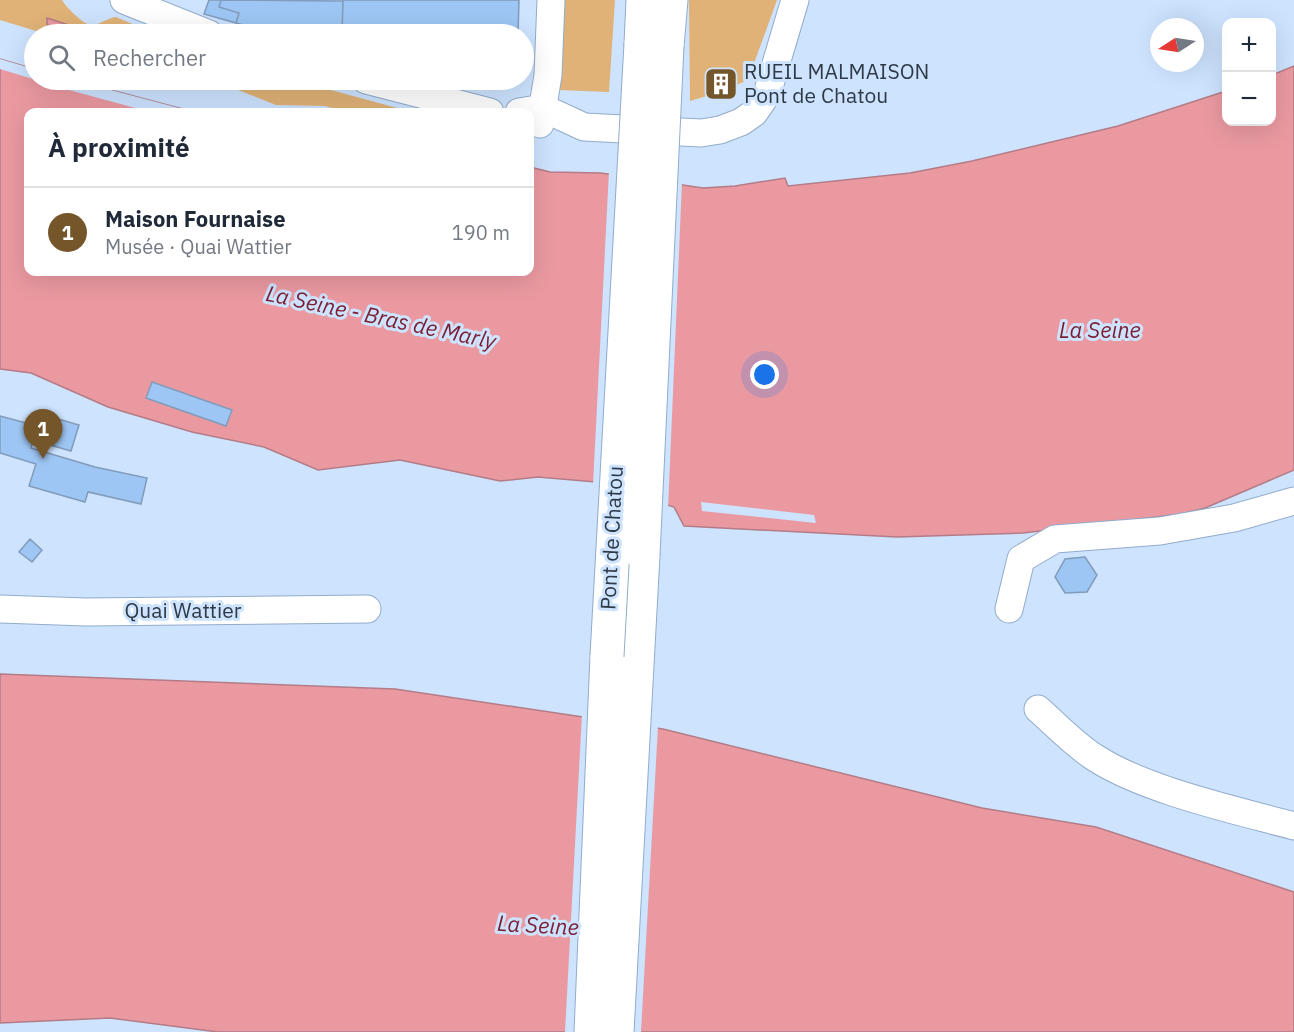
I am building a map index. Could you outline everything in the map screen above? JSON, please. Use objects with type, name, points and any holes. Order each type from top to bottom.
[{"type":"main road","points":[[643,0],[654,45]]},
{"type":"main road","points":[[654,45],[670,0]]},
{"type":"main road","name":"Pont de Chatou","points":[[591,1032],[611,542],[654,45]]},
{"type":"main road","name":"Pont de Chatou","points":[[617,1032],[638,661],[654,45]]},
{"type":"street","points":[[124,0],[184,24]]},
{"type":"street","points":[[550,0],[548,75],[534,116],[584,127],[701,133],[720,130],[741,122],[754,113],[767,94],[795,0]]},
{"type":"street","points":[[405,90],[474,108]]},
{"type":"street","points":[[1009,609],[1021,559],[1054,539],[1160,531],[1234,518],[1294,501]]},
{"type":"street","name":"Quai Wattier","points":[[0,609],[86,612],[366,609]]},
{"type":"street","points":[[1038,709],[1094,757],[1136,778],[1216,805],[1294,826]]},
{"type":"shaded area","points":[[0,0],[62,0],[88,24],[24,24],[24,27],[0,20]]},
{"type":"shaded area","points":[[562,0],[615,0],[609,92],[558,90]]},
{"type":"shaded area","points":[[689,0],[777,0],[748,80],[690,101]]},
{"type":"shaded area","points":[[116,17],[132,24],[96,24],[110,19]]},
{"type":"shaded area","points":[[238,90],[331,90],[397,108],[332,108],[276,105]]},
{"type":"water","points":[[47,18],[65,24],[47,24]]},
{"type":"water","name":"La Seine","points":[[0,59],[24,66],[24,90],[111,90],[179,108],[24,108],[24,276],[534,276],[534,168],[550,172],[601,173],[703,188],[735,186],[785,178],[788,186],[910,173],[972,161],[1118,126],[1222,92],[1222,126],[1276,126],[1276,73],[1294,66],[1294,470],[1205,508],[1181,514],[1023,533],[897,537],[684,526],[674,507],[596,482],[538,477],[500,481],[400,460],[318,470],[264,447],[192,432],[108,407],[31,373],[0,369]]},
{"type":"water","name":"La Seine","points":[[0,674],[395,689],[663,729],[982,808],[1096,827],[1294,892],[1294,1032],[218,1032],[110,1018],[0,1023]]},
{"type":"pier","points":[[0,59],[24,66],[24,76],[0,69]]},
{"type":"pier","points":[[69,90],[111,90],[179,108],[135,108]]},
{"type":"pier","points":[[609,171],[682,182],[668,509],[593,485]]},
{"type":"pier","points":[[701,502],[814,515],[816,523],[702,511]]},
{"type":"pier","points":[[582,714],[658,726],[641,1032],[565,1032]]},
{"type":"building","points":[[209,0],[221,0],[219,7],[239,13],[236,23],[204,14]]},
{"type":"building","points":[[221,0],[343,1],[342,24],[240,24],[236,23],[239,13],[219,7]]},
{"type":"building","points":[[343,0],[519,0],[518,24],[342,24]]},
{"type":"building","points":[[152,382],[232,410],[226,426],[146,398]]},
{"type":"building","points":[[34,412],[79,425],[71,451],[33,440],[31,448],[95,467],[147,478],[141,504],[88,492],[85,502],[29,486],[36,464],[0,453],[0,416],[30,424]]},
{"type":"building","points":[[30,539],[42,550],[32,562],[19,552]]},
{"type":"building","points":[[1085,557],[1097,575],[1087,592],[1065,593],[1055,577],[1065,559]]},
{"type":"place","name":"RUEIL MALMAISON Pont de Chatou","points":[[721,84]]},
{"type":"place","name":"Maison Fournaise","points":[[43,459]]},
{"type":"water label","name":"La Seine - Bras de Marly","points":[[381,317]]}]
